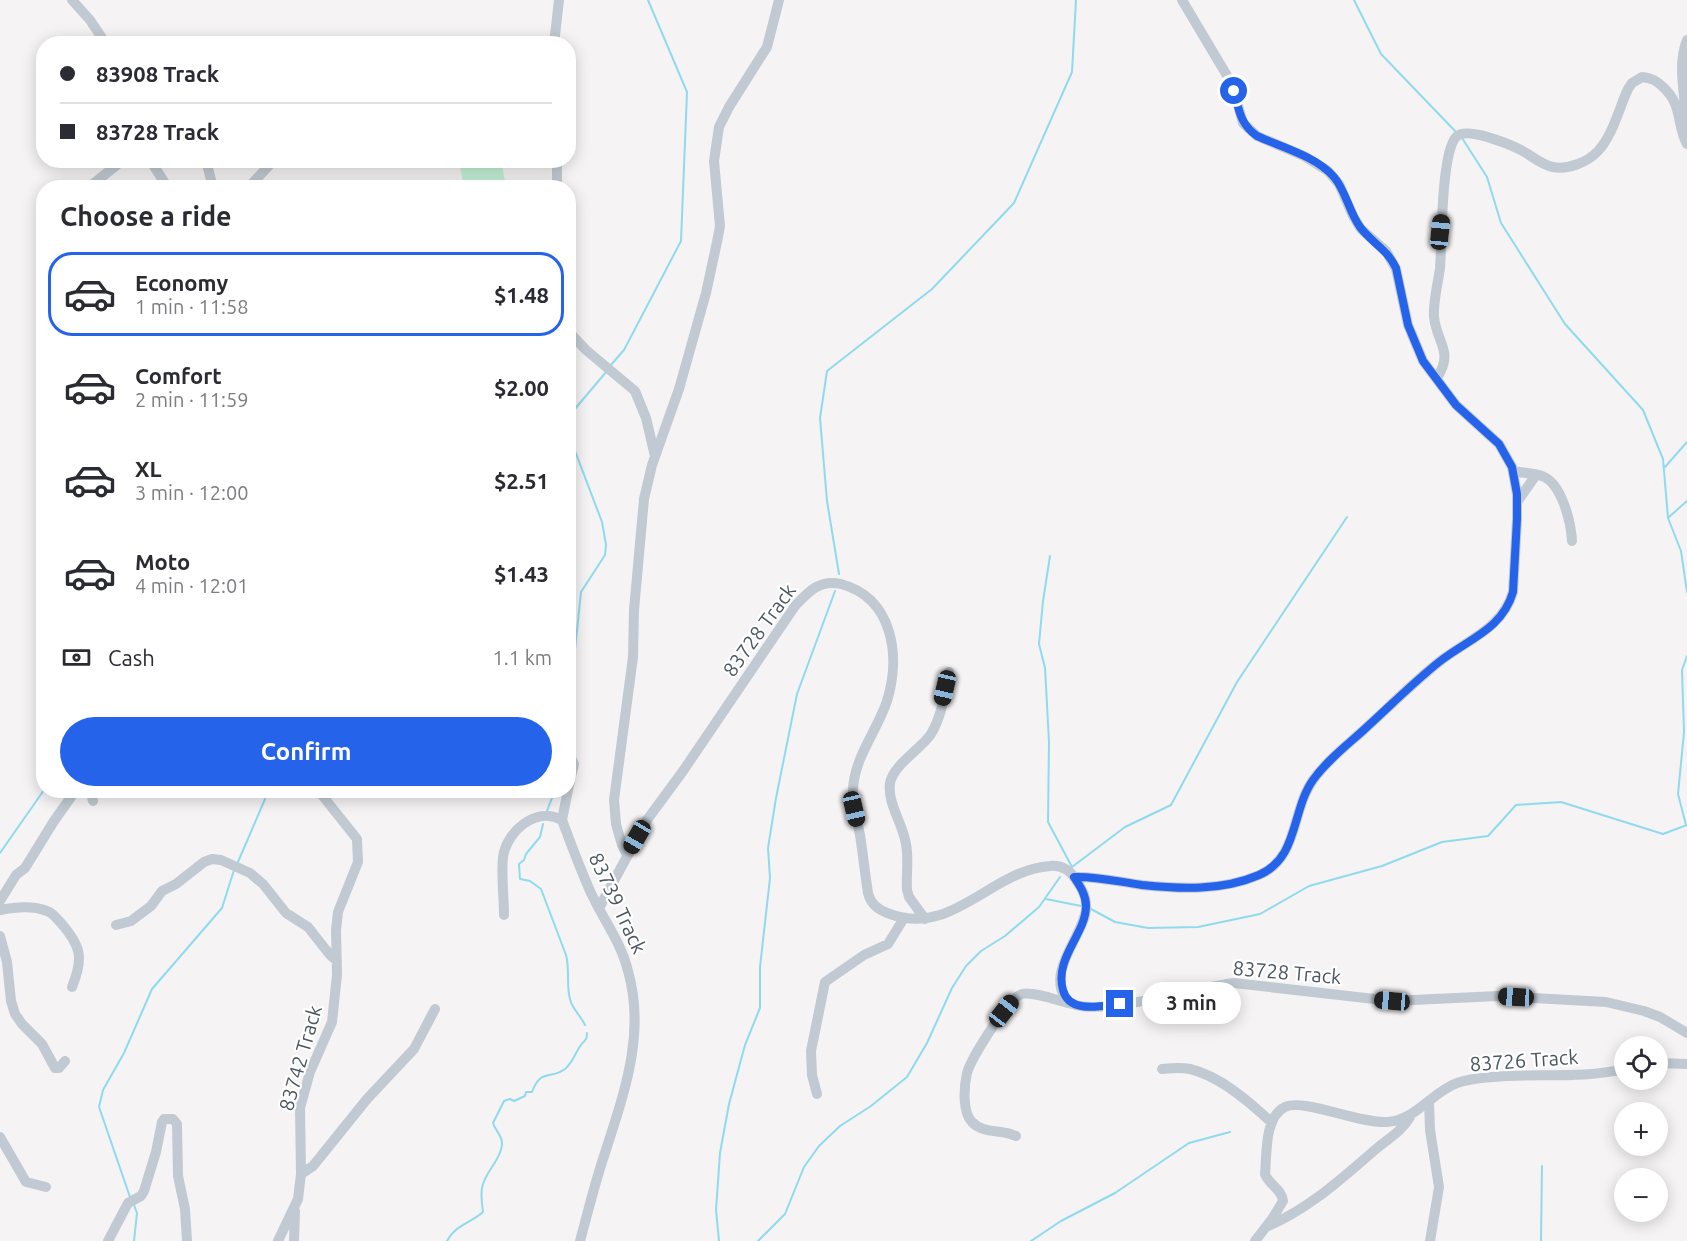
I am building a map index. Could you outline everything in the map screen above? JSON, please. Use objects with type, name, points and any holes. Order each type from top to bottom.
[{"type":"street","points":[[72,0],[101,36]]},
{"type":"street","points":[[555,36],[559,0]]},
{"type":"street","points":[[627,855],[618,830],[614,800],[633,657],[642,516],[655,457],[682,378],[706,293],[717,242],[720,226],[714,161],[717,134],[729,107],[767,46],[778,0]]},
{"type":"street","name":"83728 Track","points":[[599,908],[627,855],[664,794],[683,771],[795,606],[817,585],[838,584],[860,592],[879,608],[885,618],[890,634],[892,655],[890,690],[878,723],[856,770],[853,797],[870,899],[874,906],[887,914],[925,919],[961,906],[1010,877],[1039,867],[1066,869],[1074,877],[1096,877],[1165,886],[1215,886],[1260,875],[1276,864],[1288,848],[1299,810],[1309,787],[1329,762],[1441,660],[1495,623],[1509,605],[1513,592],[1517,502],[1513,471],[1506,455],[1499,444],[1456,405],[1423,361],[1408,325],[1396,268],[1386,251],[1361,229],[1339,184],[1328,171],[1304,156],[1257,136],[1243,123],[1232,84],[1182,0]]},
{"type":"street","points":[[1686,143],[1687,110],[1682,59],[1687,40]]},
{"type":"street","points":[[1437,378],[1445,362],[1434,319],[1440,264],[1440,232],[1448,160],[1456,138],[1463,133],[1476,134],[1511,146],[1553,167],[1561,168],[1578,164],[1600,149],[1628,89],[1632,83],[1642,77],[1656,81],[1672,96],[1686,143]]},
{"type":"street","points":[[98,180],[113,168]]},
{"type":"street","points":[[255,180],[267,168]]},
{"type":"street","points":[[576,339],[636,391],[646,418],[655,457]]},
{"type":"street","points":[[1513,471],[1547,479],[1557,492],[1570,519],[1572,541]]},
{"type":"street","points":[[1517,502],[1536,475]]},
{"type":"street","points":[[925,919],[909,897],[907,890],[907,847],[890,795],[890,783],[892,776],[930,735],[938,721],[949,672]]},
{"type":"street","points":[[0,902],[70,798]]},
{"type":"street","name":"83742 Track","points":[[279,1241],[295,1207],[300,1188],[300,1108],[310,1072],[332,1022],[337,975],[338,912],[356,869],[359,852],[357,839],[352,831],[325,798]]},
{"type":"street","points":[[504,915],[504,855],[513,836],[529,820],[537,816],[556,817],[562,820],[566,798]]},
{"type":"street","name":"83739 Track","points":[[562,820],[585,878],[620,947],[628,969],[633,991],[635,1027],[634,1047],[626,1087],[599,1169],[580,1241]]},
{"type":"street","points":[[116,925],[131,921],[151,906],[162,891],[212,859],[250,873],[263,884],[286,913],[308,927],[337,961]]},
{"type":"street","points":[[1072,1004],[1063,994],[1062,973],[1067,954],[1086,909],[1083,890],[1074,877]]},
{"type":"street","points":[[0,910],[19,907],[42,909],[51,913],[74,938],[78,950],[80,965],[72,987]]},
{"type":"street","points":[[817,1094],[812,1075],[811,1051],[825,982],[856,959],[888,944],[904,918]]},
{"type":"street","points":[[0,936],[7,962],[11,1001],[15,1014],[42,1044],[55,1068],[59,1068],[65,1061]]},
{"type":"street","name":"83728 Track","points":[[1016,1136],[1007,1132],[978,1127],[970,1120],[965,1101],[966,1077],[969,1067],[994,1024],[1013,1000],[1020,995],[1033,994],[1086,1006],[1136,1003],[1216,984],[1234,983],[1392,1001],[1498,996],[1606,1002],[1660,1017],[1687,1034]]},
{"type":"street","points":[[301,1174],[313,1166],[367,1099],[407,1057],[435,1009]]},
{"type":"street","points":[[1668,1063],[1687,1064]]},
{"type":"street","points":[[1162,1069],[1188,1068],[1212,1078],[1239,1096],[1272,1123]]},
{"type":"street","name":"83726 Track","points":[[1411,1113],[1443,1089],[1472,1079],[1614,1071]]},
{"type":"street","points":[[1429,1101],[1430,1130],[1439,1187],[1430,1241]]},
{"type":"street","points":[[1255,1241],[1282,1201],[1281,1192],[1268,1180],[1266,1174],[1272,1123],[1278,1112],[1292,1105],[1314,1107],[1373,1122],[1398,1121],[1411,1113]]},
{"type":"street","points":[[1266,1227],[1298,1211],[1325,1193],[1395,1134],[1407,1122],[1411,1113]]},
{"type":"street","points":[[108,1241],[128,1203],[141,1196],[144,1191],[154,1161],[162,1122],[168,1118],[173,1119],[177,1124],[178,1176],[185,1209],[188,1241]]},
{"type":"street","points":[[0,1137],[26,1182],[45,1187]]},
{"type":"street","points":[[294,1241],[295,1207]]},
{"type":"green space","points":[[460,168],[502,168],[505,180],[463,180]]},
{"type":"waterway","points":[[610,366],[624,350],[681,241],[687,92],[648,0]]},
{"type":"waterway","points":[[839,574],[827,501],[820,418],[827,371],[932,289],[1014,203],[1072,72],[1076,0]]},
{"type":"waterway","points":[[1354,0],[1381,54],[1456,132]]},
{"type":"waterway","points":[[1462,138],[1487,177],[1501,223],[1565,324],[1643,410],[1663,459],[1668,518],[1681,551],[1687,592]]},
{"type":"waterway","points":[[576,408],[607,371]]},
{"type":"waterway","points":[[1665,467],[1687,442]]},
{"type":"waterway","points":[[576,454],[602,522],[606,545],[605,555],[581,592],[576,640]]},
{"type":"waterway","points":[[1669,517],[1687,501]]},
{"type":"waterway","points":[[1050,556],[1039,644],[1045,668],[1049,742],[1048,822],[1072,867],[1125,827],[1171,805],[1237,682],[1347,517]]},
{"type":"waterway","points":[[719,1241],[716,1210],[720,1153],[729,1104],[745,1045],[760,1008],[760,967],[770,878],[768,848],[776,798],[797,694],[835,591]]},
{"type":"waterway","points":[[1686,825],[1678,794],[1684,732],[1682,670],[1687,656]]},
{"type":"waterway","points":[[0,853],[38,798]]},
{"type":"waterway","points":[[547,811],[552,798]]},
{"type":"waterway","points":[[238,862],[265,799]]},
{"type":"waterway","points":[[1091,909],[1115,922],[1148,928],[1198,927],[1260,914],[1309,886],[1382,866],[1442,842],[1488,836],[1516,805],[1561,802],[1663,834],[1687,825]]},
{"type":"waterway","points":[[543,824],[540,837],[519,864],[520,879],[530,881],[541,889],[566,955],[571,1003],[585,1025]]},
{"type":"waterway","points":[[130,1197],[99,1107],[103,1090],[124,1053],[152,989],[222,908],[234,870]]},
{"type":"waterway","points":[[758,1241],[785,1214],[804,1167],[819,1146],[840,1126],[871,1106],[907,1077],[927,1043],[952,988],[966,966],[981,951],[1005,936],[1039,907],[1060,877]]},
{"type":"waterway","points":[[1046,899],[1081,906]]},
{"type":"waterway","points":[[447,1241],[459,1228],[483,1212],[482,1188],[502,1145],[493,1123],[504,1101],[510,1099],[514,1101],[525,1096],[526,1092],[532,1092],[542,1077],[565,1069],[586,1040],[587,1033]]},
{"type":"waterway","points":[[1031,1241],[1061,1221],[1115,1193],[1189,1143],[1230,1132]]},
{"type":"waterway","points":[[1541,1241],[1542,1166]]},
{"type":"waterway","points":[[134,1205],[137,1213],[134,1241]]},
{"type":"route","points":[[1120,1004],[1077,1006],[1067,1000],[1063,994],[1061,984],[1064,965],[1086,909],[1083,890],[1074,877],[1096,877],[1141,885],[1184,888],[1215,886],[1260,875],[1284,856],[1303,799],[1314,778],[1415,682],[1441,660],[1495,623],[1509,605],[1513,592],[1517,494],[1512,467],[1506,455],[1493,438],[1456,405],[1423,361],[1408,325],[1396,268],[1386,251],[1361,229],[1334,177],[1304,156],[1257,136],[1248,129],[1240,116],[1234,91]]}]
